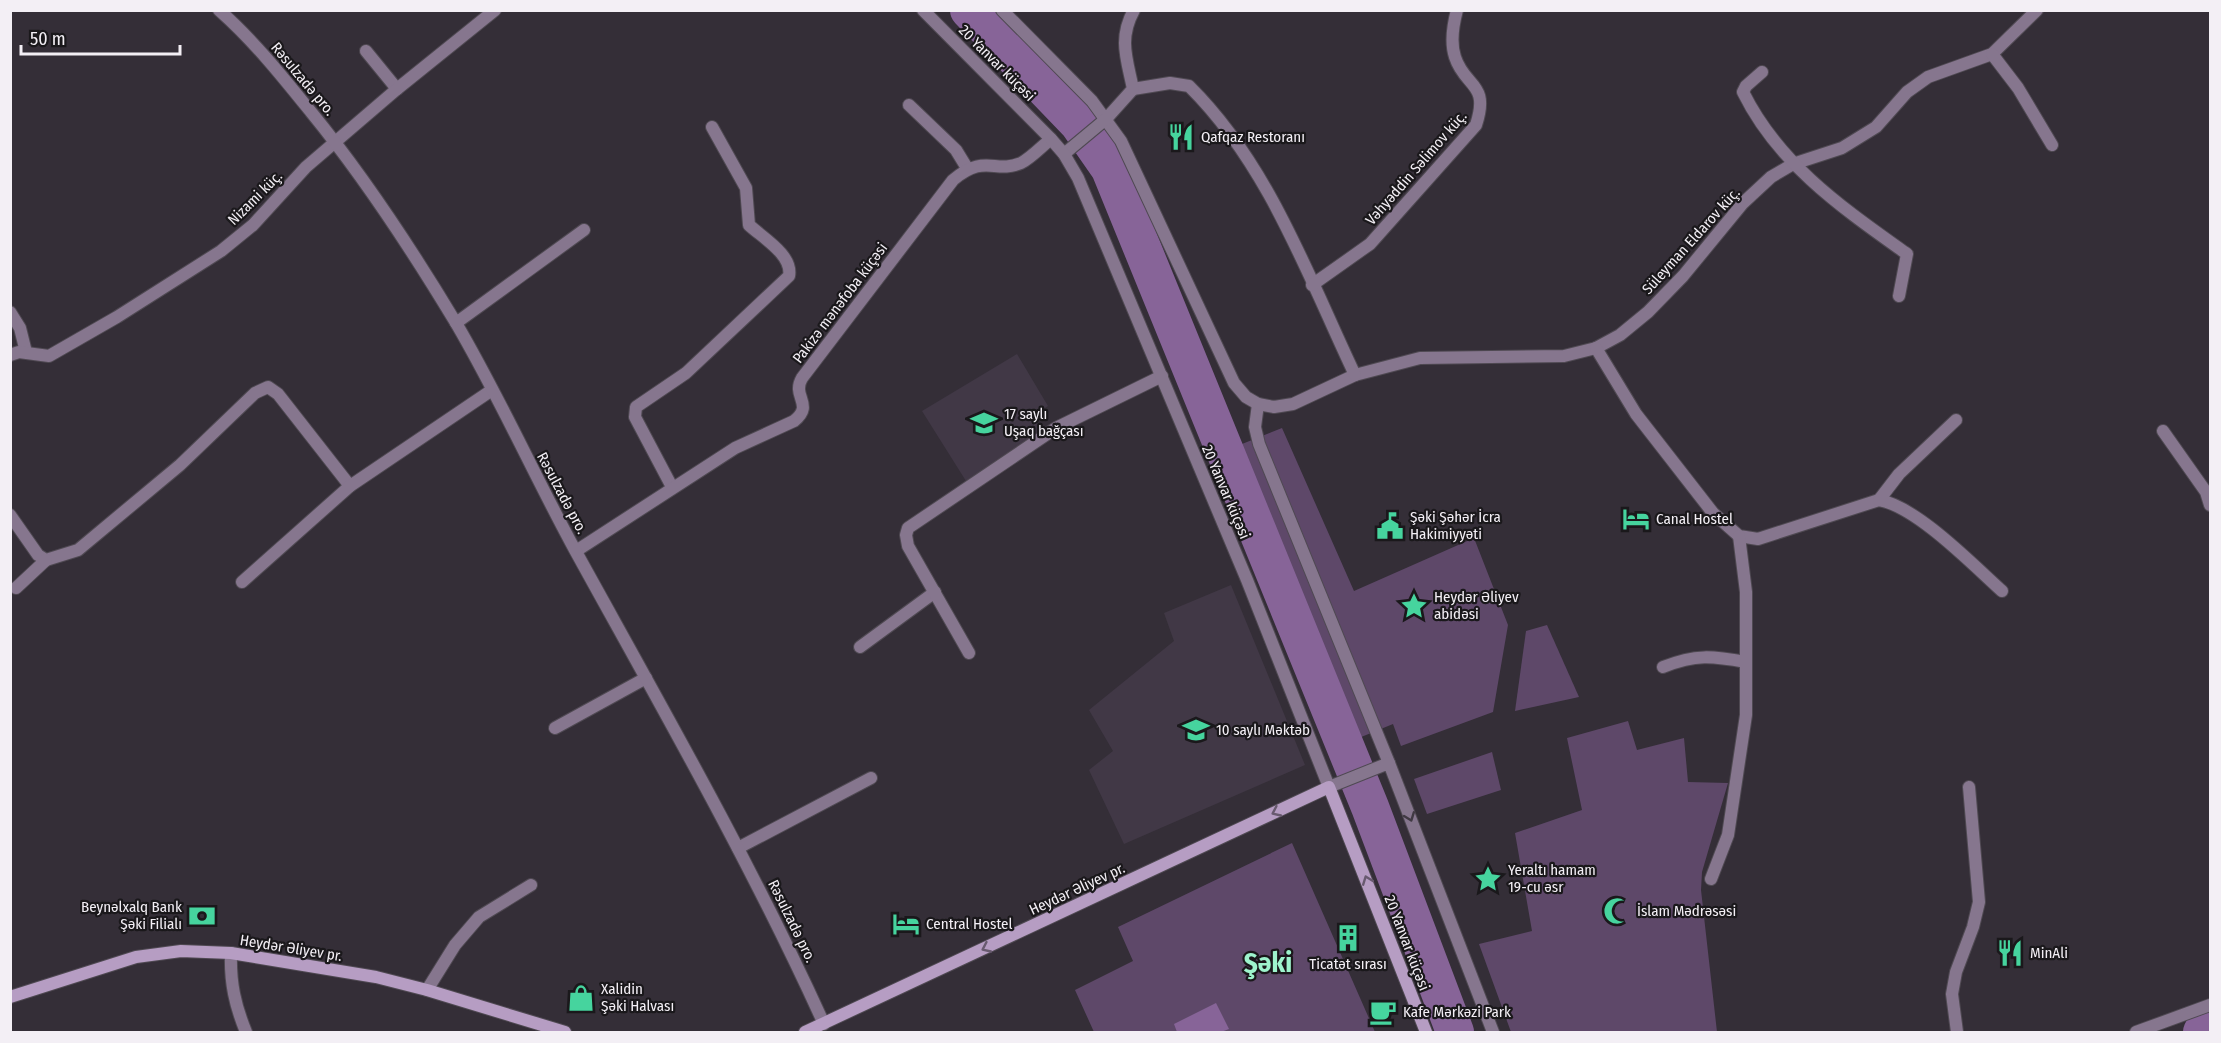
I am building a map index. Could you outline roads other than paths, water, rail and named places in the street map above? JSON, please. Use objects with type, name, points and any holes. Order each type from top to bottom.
[{"type":"main road","name":"Heydər Əliyev pr.","points":[[805,1032],[826,1028],[1329,787]]},
{"type":"main road","name":"20 Yanvar küçəsi","points":[[1329,787],[1426,1032]]},
{"type":"main road","name":"Heydər Əliyev pr.","points":[[10,997],[136,957],[181,951],[231,953],[376,977],[565,1032]]},
{"type":"street","name":"Rəsulzadə pro.","points":[[219,10],[271,62],[336,142],[370,188],[456,323],[576,551],[738,848],[785,939],[826,1028]]},
{"type":"street","name":"Nizami küç.","points":[[10,355],[26,352],[50,356],[117,317],[221,251],[253,225],[306,167],[397,89],[495,10]]},
{"type":"street","name":"20 Yanvar küçəsi","points":[[923,10],[1051,139],[1064,154],[1078,178],[1162,376],[1329,787]]},
{"type":"street","points":[[1002,10],[1107,119],[1137,173],[1234,383],[1246,397],[1257,404],[1255,427],[1259,444],[1389,763],[1493,1032]]},
{"type":"street","points":[[1132,89],[1123,39],[1126,25],[1134,10]]},
{"type":"street","name":"Vəhyəddin Səlimov küç.","points":[[1312,285],[1370,244],[1476,125],[1482,106],[1478,91],[1455,58],[1452,33],[1457,10]]},
{"type":"street","name":"Süleyman Eldarov küç.","points":[[1257,404],[1274,407],[1293,404],[1355,375],[1420,358],[1563,356],[1596,348],[1620,335],[1648,312],[1683,276],[1743,203],[1771,177],[1793,164],[1842,148],[1876,127],[1907,92],[1928,77],[1992,54],[2037,10]]},
{"type":"street","points":[[366,51],[397,89]]},
{"type":"street","points":[[1992,54],[2018,88],[2052,145]]},
{"type":"street","points":[[1762,72],[1746,86],[1743,92],[1754,114],[1793,164],[1831,199],[1907,254],[1899,296]]},
{"type":"street","points":[[1064,154],[1107,119],[1132,89],[1170,83],[1189,86],[1254,167],[1355,375]]},
{"type":"street","points":[[909,105],[956,150],[967,168],[984,164],[1009,166],[1022,162],[1051,139]]},
{"type":"street","points":[[672,487],[635,417],[636,407],[686,373],[789,276],[790,267],[786,258],[749,225],[746,188],[712,127]]},
{"type":"street","name":"Pakizə mənəfoba küçəsi","points":[[576,551],[735,448],[794,421],[803,414],[805,407],[799,390],[802,378],[953,180],[967,168]]},
{"type":"street","points":[[456,323],[584,230]]},
{"type":"street","points":[[10,312],[20,328],[26,352]]},
{"type":"street","points":[[1596,348],[1636,414],[1713,513],[1739,536],[1758,540],[1879,500],[1894,503],[1946,540],[2002,591]]},
{"type":"street","points":[[969,653],[908,546],[906,535],[908,528],[1056,428],[1162,376]]},
{"type":"street","points":[[16,588],[46,560],[78,550],[180,465],[255,393],[267,387],[278,394],[350,486]]},
{"type":"street","points":[[242,582],[350,486],[492,390]]},
{"type":"street","points":[[1879,500],[1899,474],[1956,420]]},
{"type":"street","points":[[2163,431],[2206,492],[2211,505]]},
{"type":"street","points":[[10,515],[38,555],[46,560]]},
{"type":"street","points":[[1711,879],[1728,835],[1746,715],[1746,592],[1739,536]]},
{"type":"street","points":[[860,647],[935,592]]},
{"type":"street","points":[[1664,667],[1686,658],[1707,655],[1746,662]]},
{"type":"street","points":[[555,728],[646,678]]},
{"type":"street","points":[[1329,787],[1389,763]]},
{"type":"street","points":[[738,848],[871,778]]},
{"type":"street","points":[[1957,1032],[1952,994],[1979,902],[1969,787]]},
{"type":"street","points":[[427,990],[455,945],[479,917],[531,885]]},
{"type":"street","points":[[231,953],[230,984],[234,1002],[246,1032]]},
{"type":"street","points":[[2136,1032],[2211,1005]]},
{"type":"waterway","points":[[969,10],[1078,123],[1110,169],[1370,807],[1455,1032]]},
{"type":"waterway","points":[[2202,1032],[2210,1029]]},
{"type":"place","name":"Qafqaz Restoranı","points":[[1181,137]]},
{"type":"place","name":"17 saylı Uşaq bağçası","points":[[984,423]]},
{"type":"place","name":"Canal Hostel","points":[[1636,519]]},
{"type":"place","name":"Şəki Şəhər İcra Hakimiyyəti","points":[[1390,526]]},
{"type":"place","name":"Heydər Əliyev abidəsi","points":[[1414,606]]},
{"type":"place","name":"10 saylı Məktəb","points":[[1196,730]]},
{"type":"place","name":"Yeraltı hamam 19-cu əsr","points":[[1488,879]]},
{"type":"place","name":"İslam Mədrəsəsi","points":[[1617,911]]},
{"type":"place","name":"Beynəlxalq Bank Şəki Filialı","points":[[202,916]]},
{"type":"place","name":"Central Hostel","points":[[906,924]]},
{"type":"place","name":"Ticatət sırası","points":[[1348,938]]},
{"type":"place","name":"MinAli","points":[[2010,953]]},
{"type":"place","name":"Xalidin Şəki Halvası","points":[[581,998]]},
{"type":"place","name":"Kafe Mərkəzi Park","points":[[1383,1012]]},
{"type":"district","name":"Şəki","points":[[1268,963]]}]
